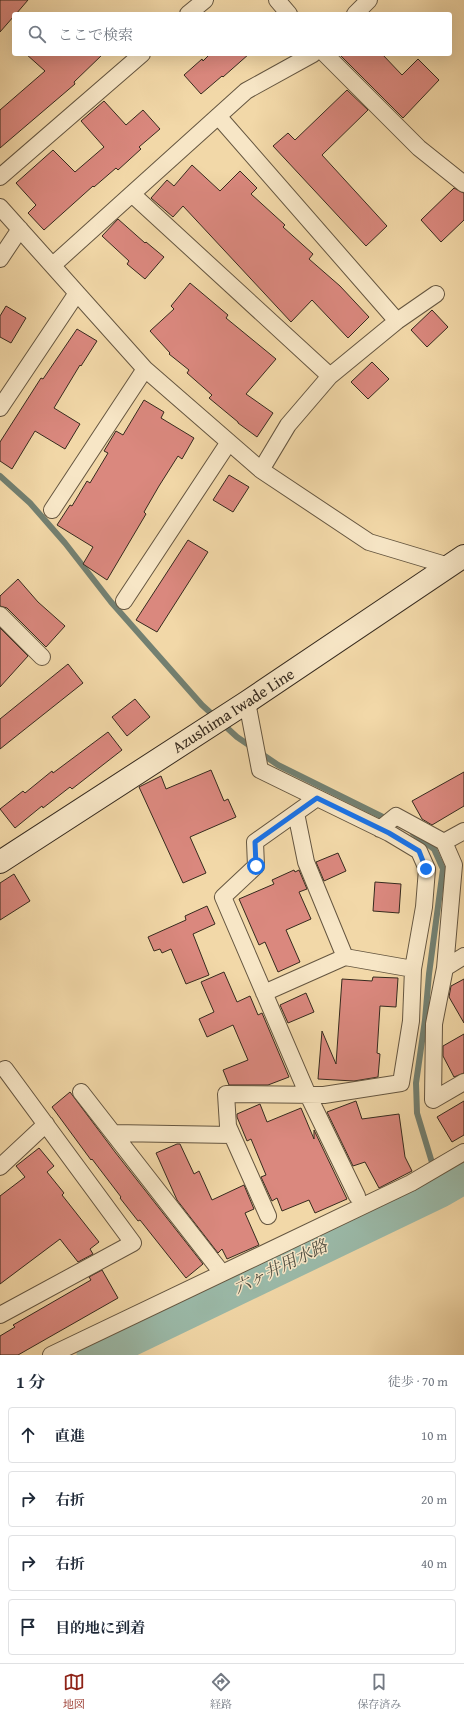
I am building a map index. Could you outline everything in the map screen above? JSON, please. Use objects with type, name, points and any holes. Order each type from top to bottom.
[{"type":"main road","name":"Azushima Iwade Line","points":[[1,858],[247,702],[456,561]]},
{"type":"street","points":[[190,12],[205,0]]},
{"type":"street","points":[[277,0],[287,12]]},
{"type":"street","points":[[356,12],[369,0]]},
{"type":"street","points":[[0,177],[140,56]]},
{"type":"street","points":[[53,265],[246,91],[309,56]]},
{"type":"street","points":[[327,56],[420,148],[464,184]]},
{"type":"street","points":[[218,116],[397,321]]},
{"type":"street","points":[[132,194],[330,376]]},
{"type":"street","points":[[0,207],[145,369],[261,470],[369,542],[456,561]]},
{"type":"street","points":[[0,259],[20,229]]},
{"type":"street","points":[[0,408],[77,294]]},
{"type":"street","points":[[261,470],[288,425],[330,376],[397,321],[436,294]]},
{"type":"street","points":[[52,510],[145,369]]},
{"type":"street","points":[[124,601],[229,442]]},
{"type":"street","points":[[0,615],[42,656]]},
{"type":"street","points":[[247,702],[260,770],[380,829],[419,851],[426,869],[424,907],[413,969],[411,1021],[401,1083],[324,1095],[226,1094],[228,1126],[268,1216]]},
{"type":"street","points":[[317,798],[255,842],[256,866],[224,897],[308,1095],[357,1196]]},
{"type":"street","points":[[296,813],[306,862],[344,957]]},
{"type":"street","points":[[380,829],[396,816],[444,842],[454,865],[445,968],[434,1024],[433,1100],[464,1082]]},
{"type":"street","points":[[444,842],[464,831]]},
{"type":"street","points":[[445,968],[464,956]]},
{"type":"street","points":[[264,993],[344,957],[413,969]]},
{"type":"street","points":[[0,1315],[133,1243],[5,1069]]},
{"type":"street","points":[[81,1092],[222,1273]]},
{"type":"street","points":[[0,1167],[46,1124]]},
{"type":"street","points":[[113,1134],[232,1134]]},
{"type":"street","points":[[51,1355],[411,1183],[464,1152]]},
{"type":"building","points":[[0,0],[28,0],[18,12],[12,12],[12,18],[0,32]]},
{"type":"building","points":[[28,56],[101,56],[74,82],[75,84],[0,148],[0,110],[45,71]]},
{"type":"building","points":[[208,56],[247,56],[201,94],[184,75],[202,59],[203,61]]},
{"type":"building","points":[[341,56],[384,56],[402,75],[418,59],[439,80],[403,118]]},
{"type":"building","points":[[347,90],[368,110],[322,155],[387,226],[366,246],[273,146],[288,133],[295,140]]},
{"type":"building","points":[[104,101],[126,125],[143,110],[160,129],[139,147],[141,149],[118,170],[116,168],[94,187],[93,186],[44,230],[28,213],[36,205],[16,183],[53,150],[75,172],[104,147],[81,121]]},
{"type":"building","points":[[192,165],[220,191],[240,171],[257,188],[251,194],[285,225],[283,227],[313,254],[309,259],[340,286],[369,317],[348,338],[312,300],[291,322],[183,206],[173,217],[151,198],[167,180],[174,186]]},
{"type":"building","points":[[454,188],[464,193],[464,220],[441,242],[421,220]]},
{"type":"building","points":[[118,219],[145,243],[146,242],[164,257],[145,279],[127,264],[129,261],[102,236]]},
{"type":"building","points":[[190,283],[228,315],[226,318],[276,359],[246,394],[273,413],[257,437],[209,398],[212,395],[187,373],[189,370],[169,354],[170,353],[150,331],[174,309],[171,306]]},
{"type":"building","points":[[6,306],[26,318],[11,343],[0,337],[0,316]]},
{"type":"building","points":[[432,310],[448,327],[427,347],[411,330]]},
{"type":"building","points":[[77,329],[97,341],[81,366],[80,365],[54,408],[80,424],[65,449],[35,431],[12,469],[0,461],[0,442],[41,378],[43,379]]},
{"type":"building","points":[[372,362],[389,379],[368,399],[351,382]]},
{"type":"building","points":[[144,400],[164,412],[161,418],[194,438],[182,459],[178,456],[159,486],[144,512],[146,514],[107,580],[83,564],[93,547],[57,525],[70,505],[72,506],[87,481],[90,483],[108,453],[104,451],[116,431],[123,435]]},
{"type":"building","points":[[229,475],[249,487],[233,512],[213,500]]},
{"type":"building","points":[[188,540],[208,552],[157,632],[136,620]]},
{"type":"building","points":[[18,579],[38,602],[65,626],[46,647],[7,608],[0,606],[0,596]]},
{"type":"building","points":[[0,628],[28,656],[0,687]]},
{"type":"building","points":[[68,664],[83,683],[0,749],[0,719]]},
{"type":"building","points":[[135,699],[150,717],[127,736],[112,717]]},
{"type":"building","points":[[108,732],[122,750],[72,789],[70,787],[43,808],[42,806],[15,828],[0,809],[23,791],[25,793],[52,771],[53,773]]},
{"type":"building","points":[[211,770],[224,801],[228,799],[236,817],[190,837],[206,873],[183,883],[139,787],[161,776],[166,789]]},
{"type":"building","points":[[464,772],[464,806],[432,825],[422,819],[412,801]]},
{"type":"building","points":[[338,853],[346,871],[324,881],[316,862]]},
{"type":"building","points":[[294,870],[295,872],[299,870],[307,889],[299,892],[311,919],[286,930],[300,962],[278,972],[265,942],[259,945],[239,899],[274,884],[272,880]]},
{"type":"building","points":[[14,874],[30,901],[0,920],[0,883]]},
{"type":"building","points":[[375,882],[401,884],[399,913],[373,911]]},
{"type":"building","points":[[207,906],[215,924],[193,934],[209,975],[186,984],[171,949],[162,953],[160,949],[154,951],[148,937],[186,920],[185,916]]},
{"type":"building","points":[[224,972],[237,1002],[250,996],[258,1015],[262,1013],[289,1077],[268,1085],[229,1085],[223,1070],[248,1060],[233,1025],[207,1037],[199,1019],[214,1012],[201,982]]},
{"type":"building","points":[[373,977],[398,978],[396,1007],[380,1006],[377,1053],[380,1054],[378,1077],[354,1081],[318,1079],[322,1031],[336,1064],[342,979],[372,981]]},
{"type":"building","points":[[464,979],[464,1023],[449,997],[451,986]]},
{"type":"building","points":[[306,993],[314,1012],[288,1023],[280,1005]]},
{"type":"building","points":[[464,1034],[464,1073],[454,1077],[443,1056],[443,1046]]},
{"type":"building","points":[[70,1092],[203,1264],[186,1278],[140,1220],[138,1221],[52,1107]]},
{"type":"building","points":[[356,1101],[362,1119],[399,1114],[405,1157],[412,1171],[379,1188],[365,1162],[353,1166],[327,1112]]},
{"type":"building","points":[[464,1101],[464,1135],[452,1142],[437,1117]]},
{"type":"building","points":[[260,1104],[267,1122],[301,1108],[314,1139],[314,1130],[347,1199],[315,1213],[309,1200],[282,1211],[277,1198],[272,1201],[261,1177],[266,1175],[251,1139],[247,1141],[237,1117],[237,1114]]},
{"type":"building","points":[[180,1144],[194,1174],[199,1171],[212,1200],[244,1185],[254,1209],[245,1213],[259,1245],[227,1259],[222,1249],[218,1253],[177,1200],[156,1153]]},
{"type":"building","points":[[39,1148],[54,1166],[47,1172],[64,1193],[62,1195],[99,1242],[90,1249],[93,1254],[78,1262],[60,1239],[0,1284],[0,1196],[25,1177],[16,1166]]},
{"type":"building","points":[[102,1270],[118,1298],[18,1355],[0,1355],[0,1336],[15,1327],[13,1325],[91,1280],[89,1277]]},
{"type":"waterway","points":[[0,476],[30,503],[65,543],[111,602],[202,705],[237,737],[278,765],[389,820]]},
{"type":"waterway","points":[[413,833],[434,849],[443,869],[416,1083],[417,1113],[440,1189]]},
{"type":"waterway","name":"六ヶ井用水路","points":[[95,1355],[440,1189],[464,1175]]},
{"type":"route","points":[[256,866],[255,842],[317,798],[389,833],[419,851],[426,869]]}]
